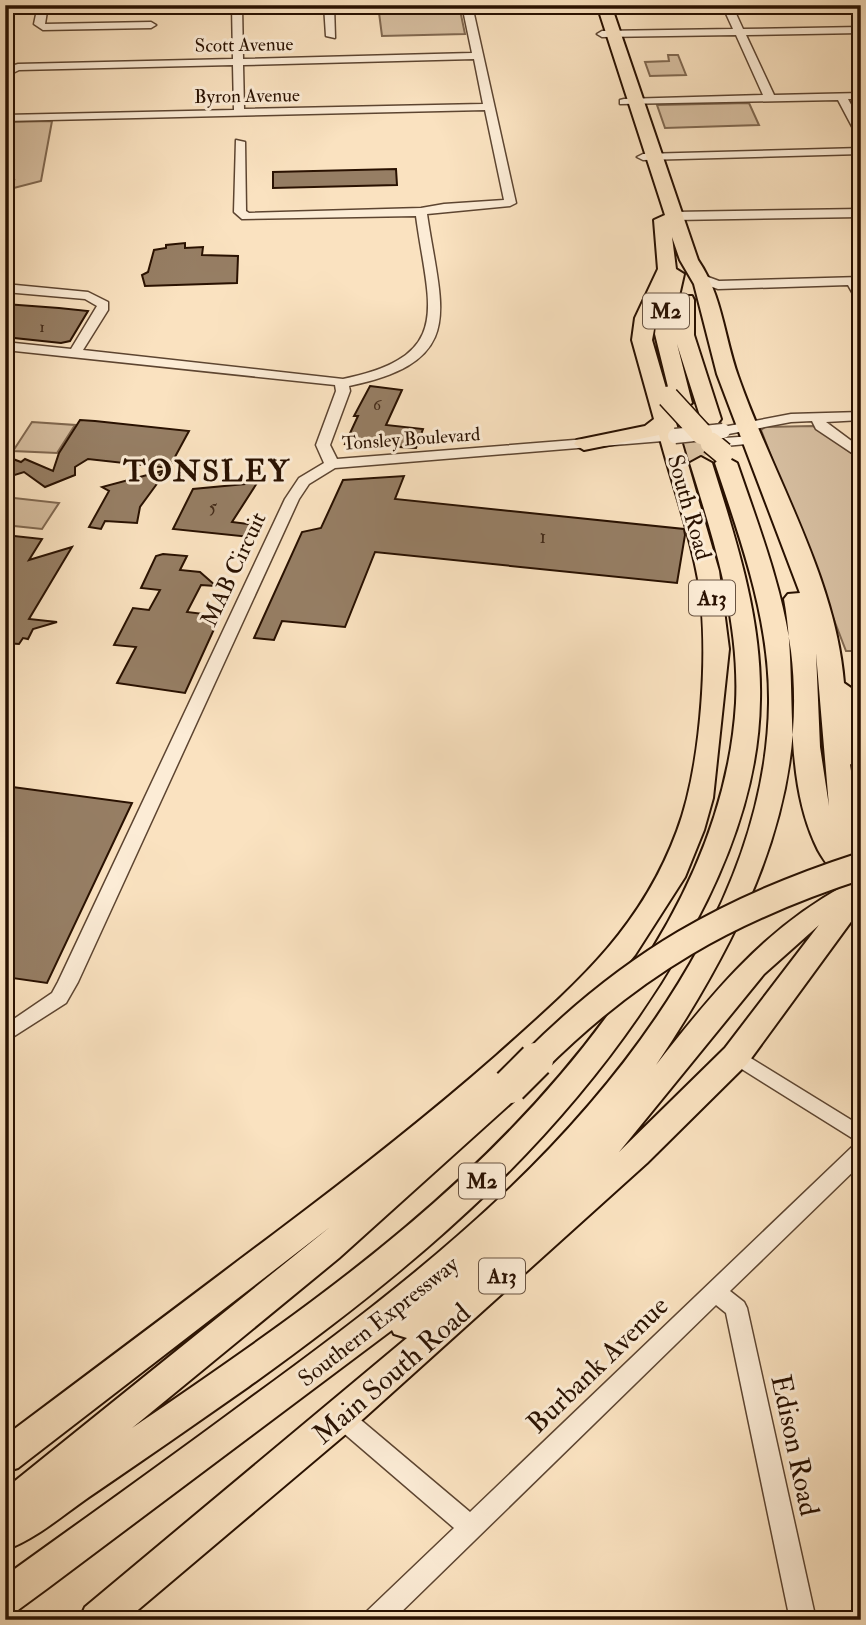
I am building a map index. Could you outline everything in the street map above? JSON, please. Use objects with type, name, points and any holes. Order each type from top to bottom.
[{"type":"highway","name":"South Road","points":[[591,5],[608,34]]},
{"type":"highway","name":"South Road","points":[[604,5],[608,34],[669,218],[689,260],[707,285],[719,350],[801,566],[849,712],[861,762]]},
{"type":"highway","name":"South Road","points":[[5,1457],[345,1198],[454,1110],[584,995],[618,958],[654,906],[682,853],[704,776],[718,649],[696,443],[648,367],[642,329],[650,301],[666,270],[661,231],[669,218]]},
{"type":"highway","name":"M2","points":[[669,218],[675,265],[665,318],[665,334],[675,400]]},
{"type":"highway","name":"Southern Expressway","points":[[5,1534],[312,1323],[430,1229],[508,1155],[559,1100],[602,1046],[676,936],[712,862],[729,811],[738,779],[748,706],[747,639],[741,595],[696,443],[682,327],[689,260]]},
{"type":"highway","points":[[648,367],[675,400],[696,443]]},
{"type":"highway","points":[[583,444],[645,433],[658,428],[696,443],[753,486],[763,501],[788,567],[798,606],[807,666],[809,778],[816,812],[833,854],[860,882]]},
{"type":"highway","name":"Southern Expressway","points":[[5,1600],[348,1346],[438,1276],[550,1172],[615,1100],[650,1053],[714,949],[756,850],[771,792],[780,727],[780,665],[772,612],[749,531],[696,443]]},
{"type":"highway","points":[[641,448],[661,459],[673,478],[696,443]]},
{"type":"highway","points":[[676,936],[715,783],[722,719],[722,664],[718,649]]},
{"type":"highway","name":"South Road","points":[[830,660],[834,729],[847,829],[860,882]]},
{"type":"highway","points":[[5,1511],[327,1249],[510,1086],[585,1013],[622,983],[681,944],[765,900],[860,882]]},
{"type":"highway","points":[[5,1600],[345,1370],[473,1272],[558,1195],[612,1140],[764,953],[812,914],[860,882]]},
{"type":"highway","name":"Main South Road","points":[[98,1620],[341,1417],[615,1175],[736,1056],[774,1009],[860,882]]},
{"type":"highway","points":[[5,1475],[299,1260],[327,1249]]},
{"type":"street","points":[[43,5],[40,24],[43,27],[151,28],[153,6]]},
{"type":"street","points":[[132,5],[196,5]]},
{"type":"street","points":[[237,5],[239,113]]},
{"type":"street","points":[[329,5],[331,36]]},
{"type":"street","points":[[240,142],[240,212],[252,218],[421,212],[444,207],[510,203],[467,5]]},
{"type":"street","points":[[727,5],[770,98]]},
{"type":"street","points":[[853,5],[861,18]]},
{"type":"street","points":[[608,34],[861,30]]},
{"type":"street","name":"Scott Avenue","points":[[5,85],[11,69],[478,56]]},
{"type":"street","points":[[841,96],[861,134]]},
{"type":"street","points":[[630,101],[861,96]]},
{"type":"street","name":"Byron Avenue","points":[[5,118],[489,107]]},
{"type":"street","points":[[649,157],[861,151]]},
{"type":"street","points":[[5,346],[325,378],[342,383],[394,368],[414,356],[430,339],[435,318],[421,212]]},
{"type":"street","points":[[669,218],[861,212]]},
{"type":"street","points":[[707,285],[857,281],[861,298]]},
{"type":"street","points":[[5,288],[88,296],[99,300],[104,305],[102,310],[75,353]]},
{"type":"street","points":[[332,464],[323,445],[343,391],[342,383]]},
{"type":"street","name":"Tonsley Boulevard","points":[[332,464],[363,470],[641,448],[696,443],[823,417],[861,416]]},
{"type":"street","points":[[823,417],[819,421],[821,426],[861,456]]},
{"type":"street","name":"Tonsley Boulevard","points":[[332,464],[583,444]]},
{"type":"street","name":"MAB Circuit","points":[[5,1035],[59,998],[292,499],[304,481],[332,464]]},
{"type":"street","points":[[736,1056],[861,1136]]},
{"type":"street","name":"Burbank Avenue","points":[[375,1620],[861,1150]]},
{"type":"street","name":"Edison Road","points":[[715,1292],[736,1308],[803,1620]]},
{"type":"street","points":[[341,1417],[470,1526]]},
{"type":"shaded area","points":[[378,5],[459,5],[465,34],[382,36]]},
{"type":"shaded area","points":[[668,55],[678,55],[686,75],[650,76],[645,62],[669,61]]},
{"type":"shaded area","points":[[749,103],[759,125],[665,128],[657,105]]},
{"type":"shaded area","points":[[52,121],[41,181],[6,190],[14,180],[5,177],[5,122]]},
{"type":"shaded area","points":[[32,422],[75,425],[57,453],[13,451]]},
{"type":"shaded area","points":[[813,426],[861,460],[861,651],[846,651],[761,430],[765,427]]},
{"type":"shaded area","points":[[5,497],[59,503],[42,529],[5,525]]},
{"type":"building","points":[[396,169],[397,185],[273,188],[273,172]]},
{"type":"building","points":[[185,243],[185,248],[203,247],[202,255],[238,256],[237,283],[145,286],[142,275],[148,272],[154,250],[166,248],[166,245]]},
{"type":"building","points":[[5,304],[88,311],[70,341],[61,343],[5,337]]},
{"type":"building","points":[[370,386],[402,390],[386,425],[423,429],[416,448],[345,444],[358,416],[354,416]]},
{"type":"building","points":[[80,420],[189,431],[169,468],[88,459],[75,467],[75,475],[45,487],[24,472],[5,478],[5,456],[21,462],[25,459],[53,471],[59,453]]},
{"type":"building","points":[[166,470],[154,480],[159,481],[140,507],[137,523],[105,521],[101,529],[89,527],[109,491],[102,487]]},
{"type":"building","points":[[404,476],[395,499],[684,529],[677,583],[375,552],[345,627],[282,621],[274,640],[254,638],[302,532],[321,528],[343,480]]},
{"type":"building","points":[[257,483],[232,522],[256,525],[250,537],[173,529],[193,489]]},
{"type":"building","points":[[5,535],[42,539],[29,560],[72,547],[29,619],[57,622],[33,629],[28,639],[23,638],[19,644],[5,643]]},
{"type":"building","points":[[156,556],[187,556],[180,570],[200,572],[216,586],[201,585],[187,612],[220,616],[185,693],[117,683],[136,647],[114,645],[133,608],[149,610],[160,590],[141,588]]},
{"type":"building","points":[[5,786],[132,803],[47,983],[5,977]]},
{"type":"tunnel","points":[[683,408],[701,463]]},
{"type":"district","name":"TONSLEY","points":[[207,471]]}]
